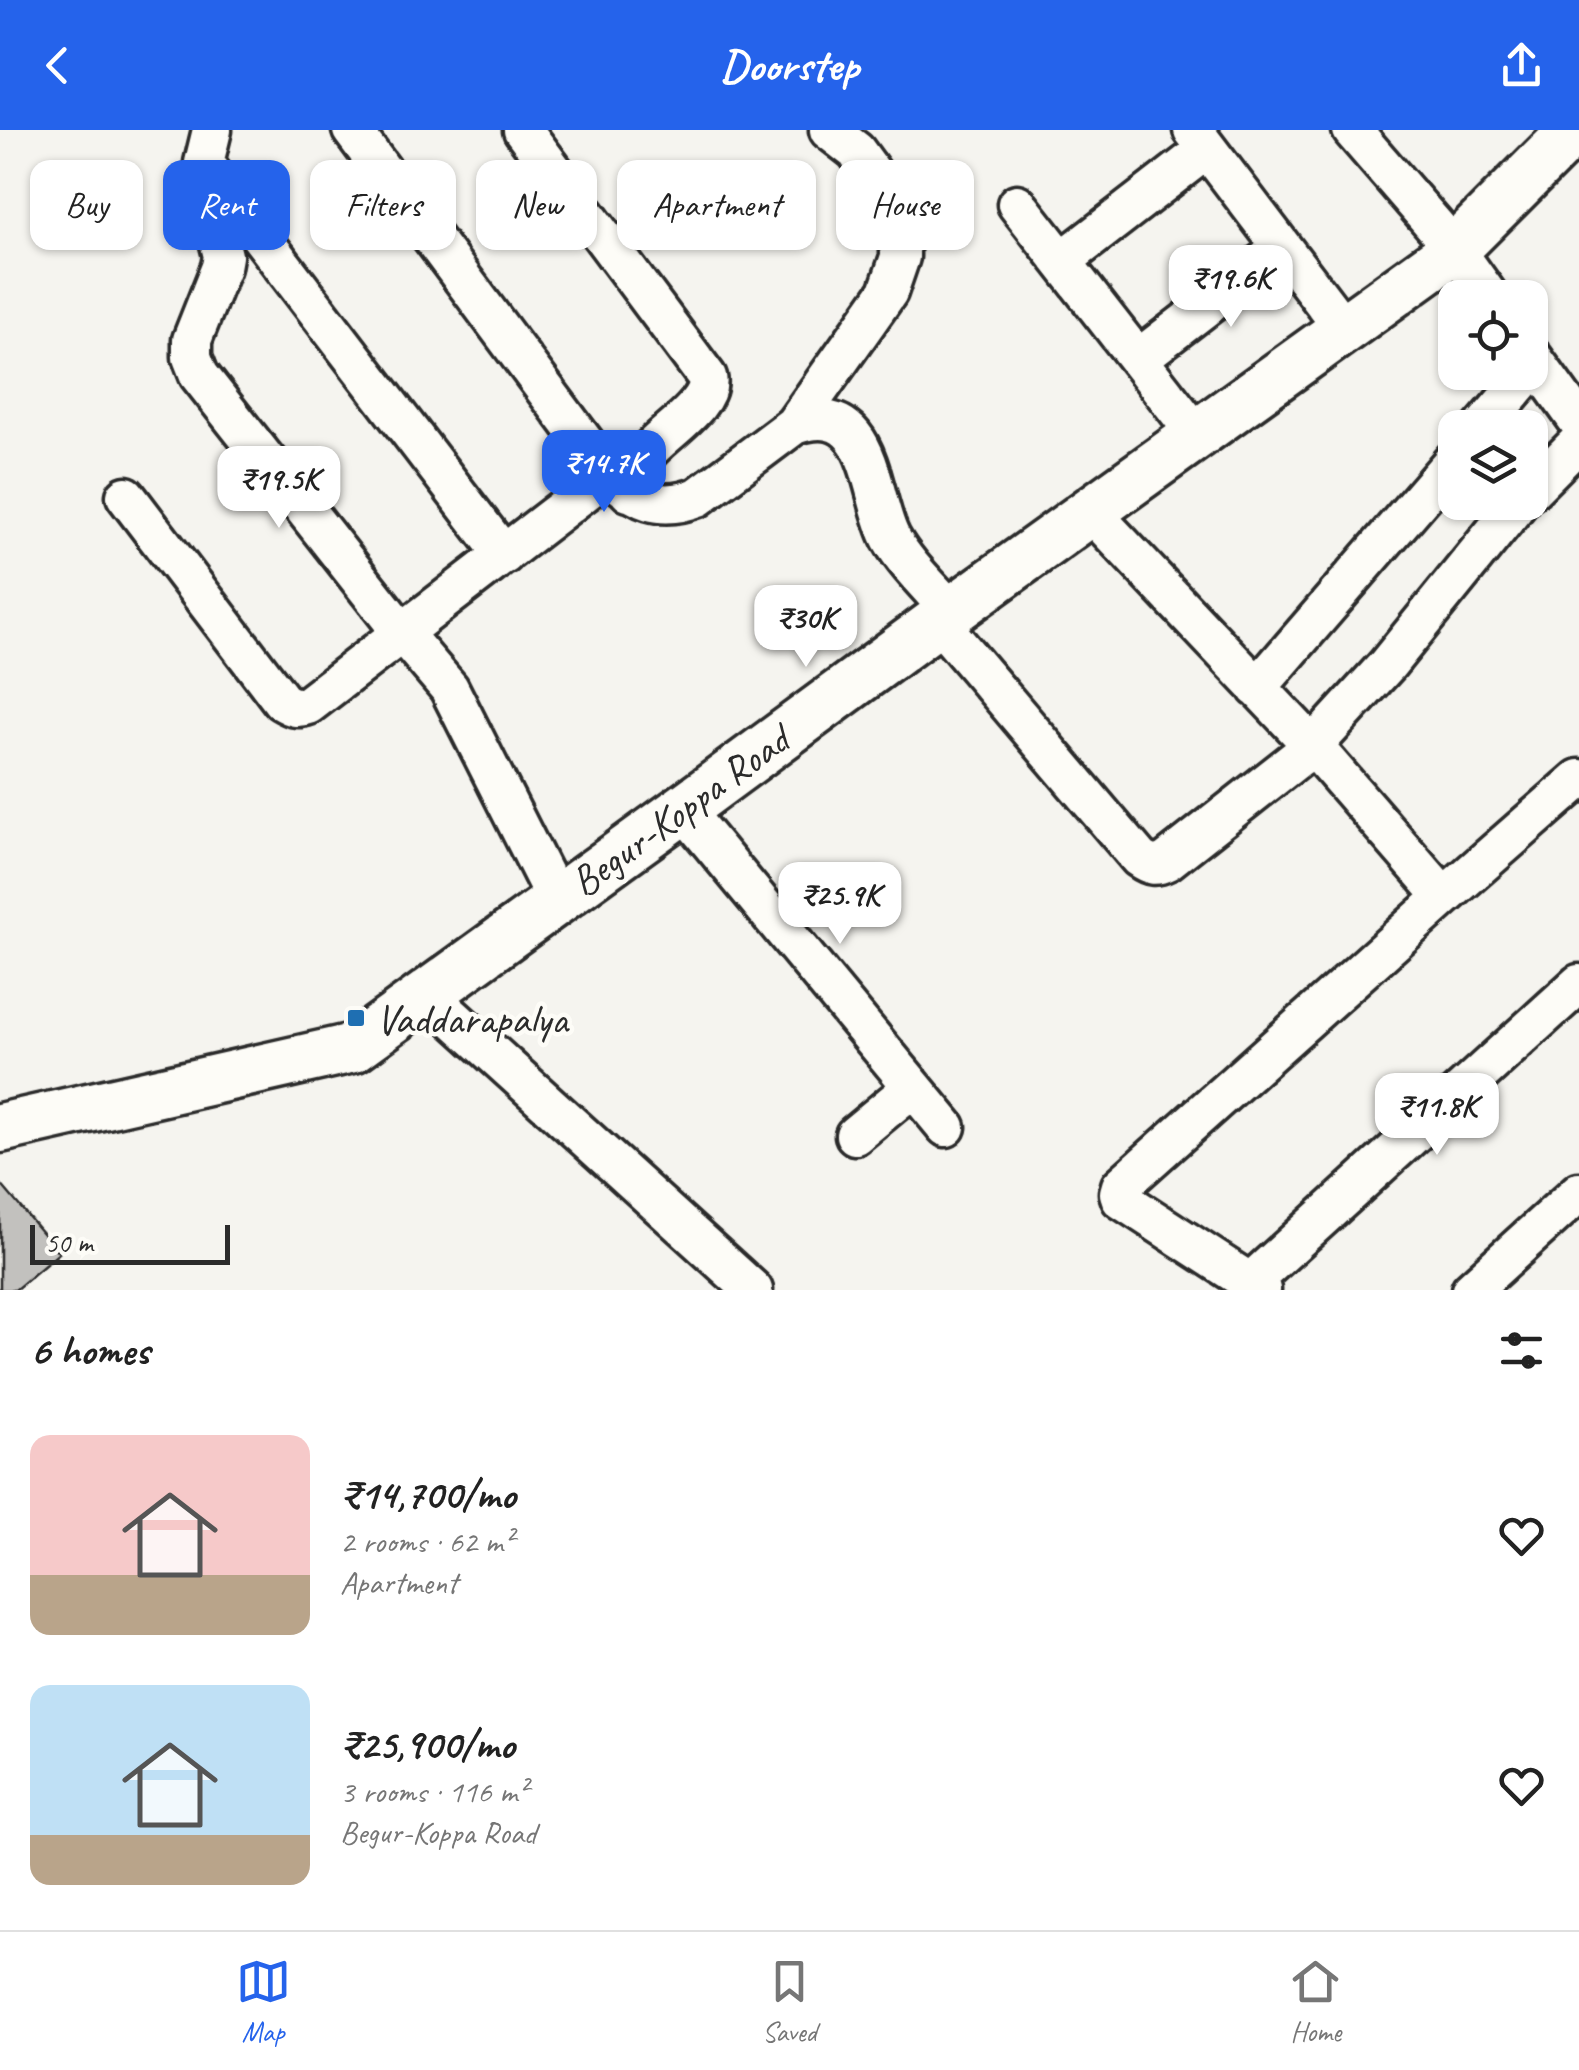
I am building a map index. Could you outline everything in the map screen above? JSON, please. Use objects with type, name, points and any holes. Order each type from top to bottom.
[{"type":"main road","name":"Begur-Koppa Road","points":[[0,1128],[353,1048],[1454,249],[1574,130]]},
{"type":"street","points":[[352,130],[619,483],[646,501],[664,504],[682,504],[698,497],[794,425],[888,292],[900,257],[900,240],[890,204],[856,152],[830,130]]},
{"type":"street","points":[[126,496],[282,702],[293,708],[308,705],[504,555],[619,483],[704,399],[710,387],[708,377],[523,130]]},
{"type":"street","points":[[1352,130],[1477,280]]},
{"type":"street","points":[[1062,261],[1200,139],[1344,328]]},
{"type":"street","points":[[208,147],[504,555]]},
{"type":"street","points":[[208,147],[207,199],[223,256],[192,340],[192,358],[199,374],[402,634],[449,688],[556,900]]},
{"type":"street","points":[[1018,204],[1197,435]]},
{"type":"street","points":[[1138,359],[1282,248]]},
{"type":"street","points":[[1548,384],[1579,422]]},
{"type":"street","points":[[1496,410],[1512,390]]},
{"type":"street","points":[[794,425],[812,419],[829,420],[846,430],[861,447],[870,464],[889,533],[899,551],[944,616],[1139,858],[1149,865],[1168,861],[1313,746],[1386,665],[1504,520]]},
{"type":"street","points":[[1548,473],[1579,442]]},
{"type":"street","points":[[1257,688],[1438,479]]},
{"type":"street","points":[[1090,511],[1313,746],[1444,897]]},
{"type":"street","points":[[1579,779],[1122,1186],[1121,1199],[1240,1284],[1579,984]]},
{"type":"street","points":[[683,810],[946,1127]]},
{"type":"street","points":[[427,994],[753,1290]]},
{"type":"street","points":[[855,1135],[912,1086]]},
{"type":"street","points":[[1472,1290],[1579,1192]]},
{"type":"building","points":[[0,1183],[59,1253],[15,1290],[0,1290]]},
{"type":"place","name":"Vaddarapalya","points":[[356,1018]]}]
